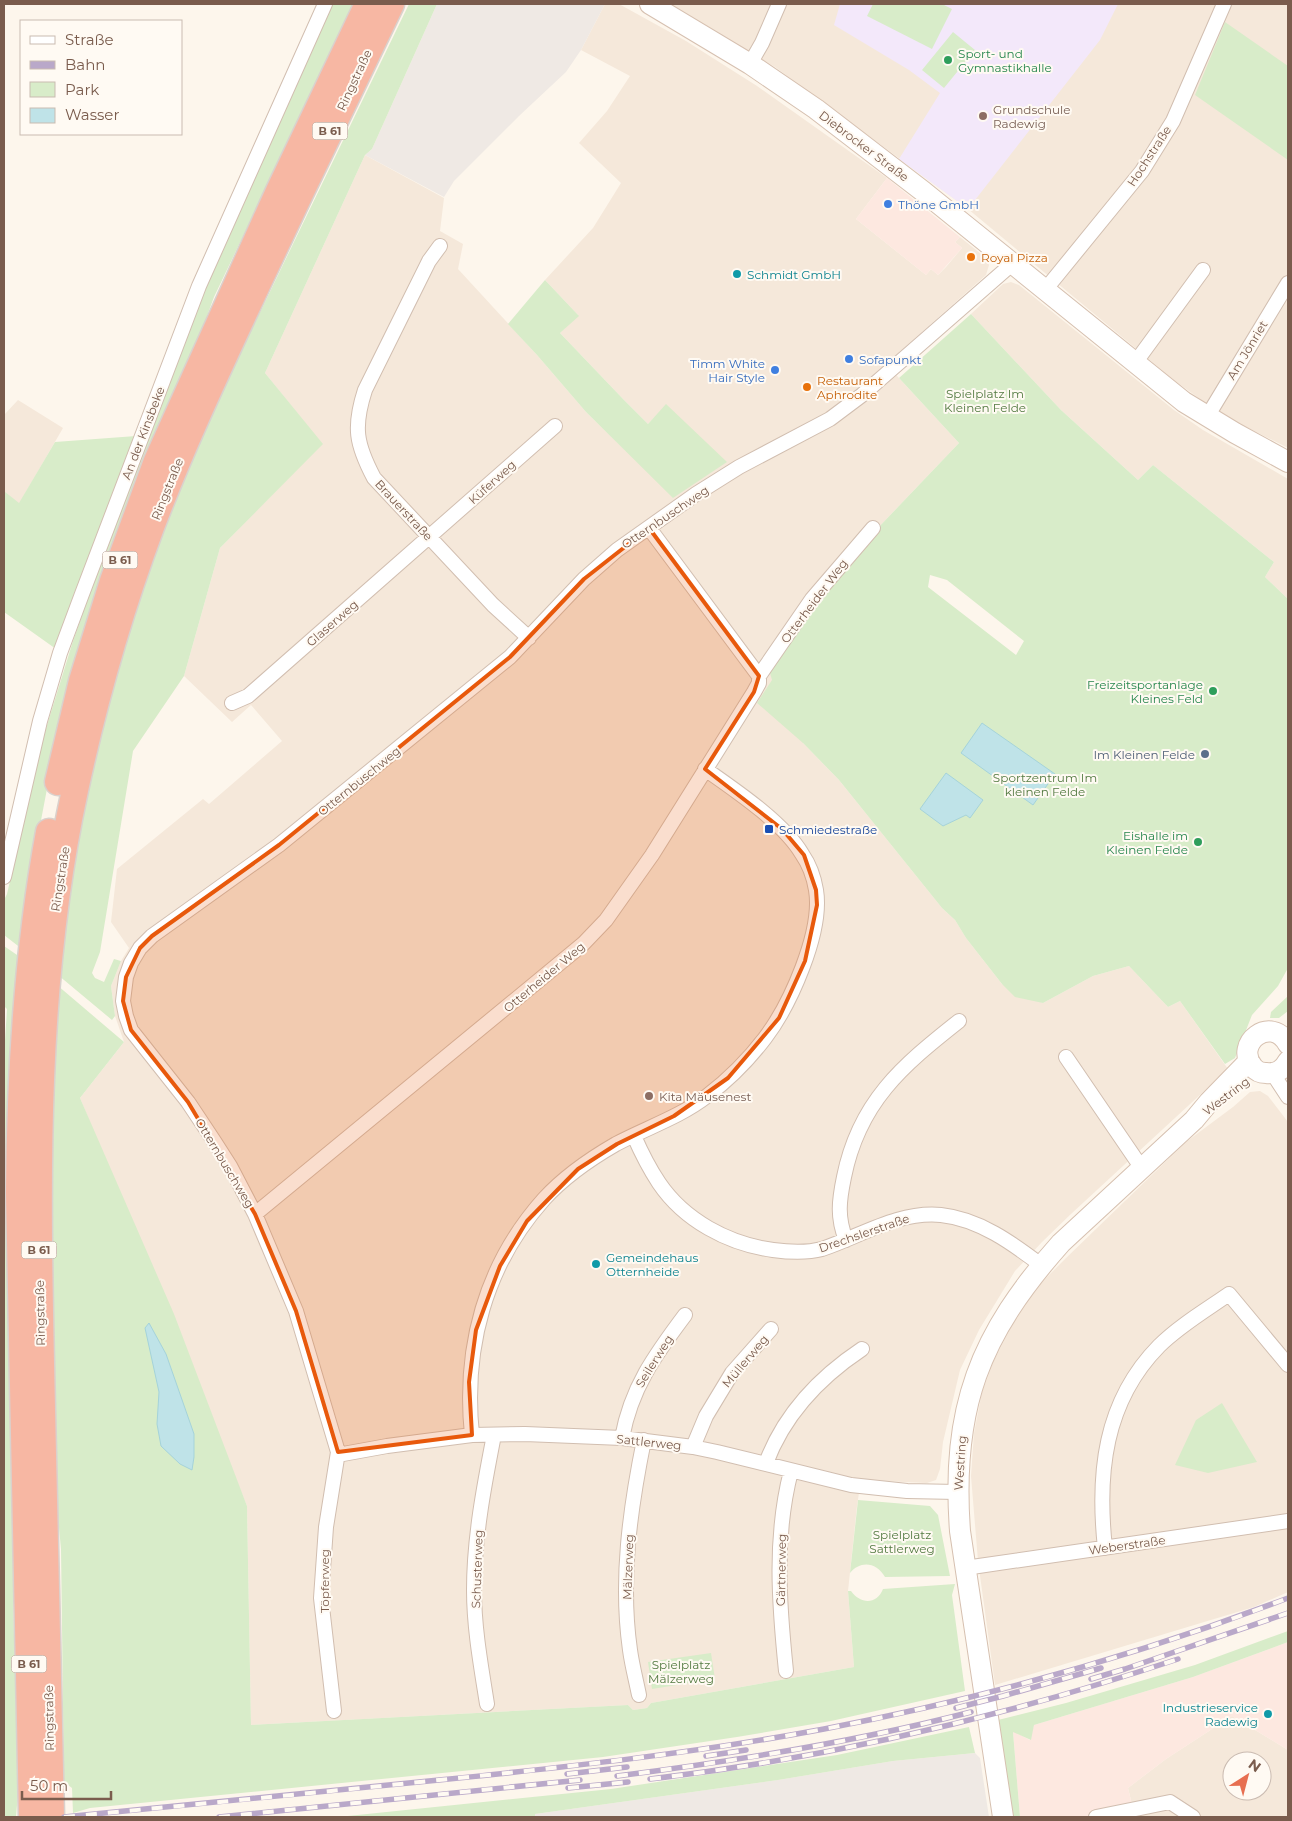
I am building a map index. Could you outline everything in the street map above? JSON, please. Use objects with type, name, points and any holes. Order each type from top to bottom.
[{"type":"highway","name":"Ringstraße","points":[[44,1815],[38,1193],[42,1047],[39,967],[42,871],[57,788],[82,681],[112,581],[158,461],[198,367],[368,4]]},
{"type":"highway","name":"Ringstraße","points":[[39,967],[60,874],[75,792],[100,685],[151,526],[212,382],[391,4]]},
{"type":"street","name":"An der Kinsbeke","points":[[4,877],[40,721],[60,653],[199,286],[325,4]]},
{"type":"street","name":"Diebrocker Straße","points":[[650,4],[750,64],[862,142],[1184,402],[1288,462]]},
{"type":"street","points":[[750,64],[762,43],[779,4]]},
{"type":"street","name":"Hochstraße","points":[[1045,290],[1142,171],[1172,121],[1224,4]]},
{"type":"street","name":"Brauerstraße","points":[[440,246],[428,261],[365,390],[357,424],[358,441],[364,459],[374,478],[493,605],[529,638]]},
{"type":"street","name":"Otternbuschweg","points":[[338,1452],[296,1311],[256,1214],[230,1166],[193,1110],[131,1030],[123,1001],[126,977],[131,963],[140,948],[152,936],[279,845],[510,657],[584,579],[617,550],[696,494],[739,467],[830,419],[862,395],[1012,264]]},
{"type":"street","points":[[1135,363],[1203,270]]},
{"type":"street","name":"Am Jönriet","points":[[1207,417],[1288,283]]},
{"type":"street","name":"Küferweg","points":[[429,538],[555,426]]},
{"type":"street","points":[[649,528],[759,676]]},
{"type":"street","name":"Otterheider Weg","points":[[256,1214],[583,944],[606,920],[628,890],[754,692],[759,683],[759,676],[812,599],[873,528]]},
{"type":"street","name":"Glaserweg","points":[[232,703],[248,696],[429,538]]},
{"type":"street","points":[[472,1435],[470,1382],[471,1358],[476,1330],[487,1296],[500,1266],[526,1222],[561,1183],[599,1155],[706,1097],[728,1078],[752,1053],[779,1018],[805,961],[814,927],[816,890],[804,856],[782,829],[705,769]]},
{"type":"street","points":[[846,1240],[840,1226],[839,1202],[847,1162],[860,1127],[881,1093],[894,1077],[910,1061],[959,1021]]},
{"type":"street","points":[[1286,1038],[1267,1031],[1258,1034],[1252,1039],[1248,1047],[1274,1068],[1288,1097]]},
{"type":"street","points":[[1066,1057],[1141,1167]]},
{"type":"street","name":"Westring","points":[[1003,1817],[965,1568],[957,1492],[963,1421],[975,1378],[995,1332],[1007,1311],[1041,1265],[1061,1243],[1194,1120],[1209,1102],[1274,1068]]},
{"type":"street","name":"Drechslerstraße","points":[[634,1136],[659,1183],[675,1202],[703,1225],[738,1242],[760,1248],[788,1251],[819,1250],[905,1217],[940,1215],[971,1222],[988,1230],[1019,1248],[1041,1265]]},
{"type":"street","points":[[1105,1548],[1101,1514],[1106,1447],[1113,1421],[1123,1398],[1140,1369],[1158,1347],[1229,1294],[1288,1365]]},
{"type":"street","name":"Seilerweg","points":[[622,1438],[626,1415],[643,1375],[685,1315]]},
{"type":"street","name":"Müllerweg","points":[[693,1447],[706,1416],[728,1380],[771,1329]]},
{"type":"street","points":[[766,1463],[773,1445],[800,1405],[819,1383],[862,1348]]},
{"type":"street","name":"Sattlerweg","points":[[338,1452],[343,1454],[386,1446],[472,1435],[533,1434],[622,1438],[693,1447],[766,1463],[851,1485],[899,1490],[957,1492]]},
{"type":"street","name":"Schusterweg","points":[[487,1704],[476,1627],[474,1590],[476,1551],[484,1487],[494,1435]]},
{"type":"street","name":"Mälzerweg","points":[[639,1695],[630,1649],[626,1580],[634,1488],[644,1440]]},
{"type":"street","name":"Töpferweg","points":[[334,1711],[321,1598],[326,1527],[338,1452]]},
{"type":"street","name":"Gärtnerweg","points":[[786,1670],[779,1598],[780,1542],[785,1493],[791,1471]]},
{"type":"street","name":"Weberstraße","points":[[965,1568],[1288,1521]]},
{"type":"street","points":[[1096,1817],[1170,1802],[1193,1817]]},
{"type":"highlighted area","points":[[649,528],[759,676],[754,692],[705,769],[782,829],[804,855],[816,890],[817,905],[805,961],[779,1018],[728,1078],[674,1116],[617,1144],[578,1169],[527,1221],[500,1266],[476,1330],[469,1382],[472,1435],[338,1452],[296,1311],[255,1214],[188,1102],[131,1030],[123,1001],[126,977],[140,948],[152,936],[279,845],[510,657],[584,579]]},
{"type":"shaded area","points":[[437,4],[605,4],[581,50],[566,72],[454,181],[444,197],[365,155],[372,149]]},
{"type":"shaded area","points":[[605,4],[619,4],[686,41],[757,86],[887,178],[856,219],[926,275],[931,269],[938,275],[946,267],[962,248],[955,242],[960,237],[986,258],[989,265],[986,275],[886,364],[959,443],[876,530],[803,743],[839,780],[942,908],[955,920],[966,938],[1002,984],[1043,1003],[1093,976],[1129,966],[1168,1007],[1180,1001],[1228,1069],[1071,1214],[1015,1271],[979,1330],[960,1370],[943,1442],[940,1469],[936,1480],[927,1483],[861,1480],[848,1591],[854,1667],[651,1703],[647,1708],[633,1710],[628,1705],[251,1725],[247,1506],[80,1098],[124,1042],[115,1016],[111,986],[121,961],[129,948],[111,922],[117,869],[203,799],[209,804],[282,741],[251,705],[232,722],[184,676],[220,548],[322,444],[265,373],[365,155],[444,198],[440,231],[463,244],[458,269],[537,355],[586,412],[626,451],[666,405],[648,424],[624,400],[560,333],[578,315],[545,280],[593,228],[621,183],[579,143],[607,111],[630,76],[581,50]]},
{"type":"shaded area","points":[[668,4],[1288,4],[1288,448],[1221,414],[1175,381],[968,209],[775,67]]},
{"type":"shaded area","name":"Grundschule Radewig","points":[[840,4],[1118,4],[1100,40],[968,209],[899,159],[940,93],[909,70],[834,25]]},
{"type":"shaded area","points":[[887,178],[960,237],[955,242],[962,248],[938,275],[931,269],[926,275],[856,219]]},
{"type":"shaded area","points":[[1011,282],[1019,285],[1174,410],[1203,430],[1288,479],[1288,599],[1265,577],[1274,562],[1153,465],[1138,480],[1061,410],[971,314],[1003,284]]},
{"type":"shaded area","points":[[18,400],[63,428],[19,504],[4,491],[4,415]]},
{"type":"shaded area","points":[[1260,1091],[1268,1096],[1288,1122],[1288,1592],[1254,1607],[995,1685],[978,1561],[971,1476],[974,1433],[982,1392],[994,1360],[1017,1316],[1036,1288],[1186,1142],[1250,1092]]},
{"type":"shaded area","points":[[1288,1642],[1288,1750],[1232,1716],[1166,1759],[1128,1788],[1135,1817],[1020,1817],[1013,1731],[1030,1740],[1034,1725],[1193,1677]]},
{"type":"shaded area","points":[[1232,1716],[1288,1750],[1288,1817],[1135,1817],[1128,1788],[1166,1759]]},
{"type":"shaded area","points":[[975,1753],[980,1758],[989,1817],[535,1817],[535,1814],[778,1780],[893,1761]]},
{"type":"green space","points":[[332,4],[354,4],[214,297],[50,773],[31,873],[22,949],[4,935],[4,900],[7,894],[44,735],[73,641],[106,547],[205,284]]},
{"type":"green space","points":[[409,4],[437,4],[372,149],[365,155],[265,373],[323,444],[220,548],[184,676],[133,751],[100,952],[92,973],[95,978],[104,982],[114,959],[121,961],[111,986],[115,1016],[112,1020],[58,975],[79,830],[111,681],[143,579],[205,426]]},
{"type":"green space","points":[[873,4],[942,4],[952,9],[932,49],[867,16]]},
{"type":"green space","points":[[1225,22],[1288,66],[1288,160],[1195,95]]},
{"type":"green space","name":"Sport- und Gymnastikhalle","points":[[953,32],[975,50],[944,88],[922,70]]},
{"type":"green space","points":[[545,280],[579,316],[560,333],[648,424],[666,404],[727,462],[673,498],[586,412],[508,324]]},
{"type":"green space","points":[[971,314],[1061,410],[1138,480],[1153,465],[1274,562],[1265,577],[1288,599],[1288,968],[1278,986],[1252,1015],[1235,1058],[1225,1064],[1180,1001],[1168,1007],[1129,966],[1093,976],[1043,1003],[1015,997],[1002,984],[966,938],[955,920],[942,908],[839,780],[803,743],[757,703],[772,680],[770,673],[822,596],[876,530],[959,443],[899,378]],"holes":[[[930,575],[947,580],[1024,641],[1016,655],[928,587]]]},
{"type":"green space","points":[[136,436],[56,649],[4,612],[4,491],[19,503],[55,442]]},
{"type":"green space","points":[[4,946],[20,957],[13,1507],[13,1597],[18,1793],[16,1817],[4,1817],[4,1056],[7,1009],[4,1006]]},
{"type":"green space","points":[[57,985],[124,1042],[80,1098],[174,1314],[247,1506],[251,1725],[628,1705],[633,1710],[647,1708],[651,1703],[854,1667],[848,1591],[868,1601],[877,1598],[883,1589],[955,1584],[952,1595],[965,1691],[831,1721],[603,1757],[90,1808],[73,1813],[72,1788],[64,1782],[61,1549],[50,1433],[46,1236]]},
{"type":"green space","points":[[1288,996],[1288,1011],[1279,1018],[1270,1018],[1271,1012]]},
{"type":"green space","points":[[1222,1403],[1257,1462],[1208,1473],[1175,1465],[1196,1420]]},
{"type":"green space","name":"Spielplatz Sattlerweg","points":[[858,1500],[930,1506],[938,1515],[950,1576],[885,1577],[878,1568],[868,1564],[859,1566],[850,1573]]},
{"type":"green space","points":[[1288,1631],[1288,1642],[1193,1677],[1034,1725],[1031,1740],[1013,1732],[1020,1817],[1011,1817],[998,1720],[1066,1703],[1195,1665]]},
{"type":"green space","name":"Spielplatz Mälzerweg","points":[[711,1653],[715,1679],[652,1689],[648,1662]]},
{"type":"green space","points":[[969,1727],[975,1753],[893,1761],[778,1780],[535,1814],[535,1817],[338,1817],[611,1789],[837,1755]]},
{"type":"water","points":[[982,723],[1055,774],[1033,805],[961,753]]},
{"type":"water","points":[[946,773],[983,800],[970,818],[966,815],[943,826],[920,809]]},
{"type":"water","points":[[149,1323],[166,1354],[194,1434],[192,1470],[180,1464],[161,1446],[157,1424],[159,1392],[145,1328]]},
{"type":"railway","points":[[64,1817],[487,1775],[680,1752],[776,1738],[942,1704],[1059,1674],[1175,1638],[1288,1598]]},
{"type":"railway","points":[[1091,1679],[1288,1613]]},
{"type":"railway","points":[[650,1779],[717,1770],[851,1747],[1049,1699],[1178,1659]]},
{"type":"railway","points":[[956,1708],[1101,1668]]},
{"type":"railway","points":[[617,1776],[795,1750],[883,1733],[971,1712]]},
{"type":"railway","points":[[706,1756],[746,1750]]},
{"type":"railway","points":[[567,1774],[627,1767]]},
{"type":"railway","points":[[219,1817],[580,1780]]},
{"type":"railway","points":[[568,1788],[628,1782]]},
{"type":"place","name":"Sport- und Gymnastikhalle","points":[[948,60]]},
{"type":"place","name":"Grundschule Radewig","points":[[983,116]]},
{"type":"place","name":"Thöne GmbH","points":[[888,204]]},
{"type":"place","name":"Royal Pizza","points":[[971,257]]},
{"type":"place","name":"Schmidt GmbH","points":[[737,274]]},
{"type":"place","name":"Sofapunkt","points":[[849,359]]},
{"type":"place","name":"Timm White Hair Style","points":[[775,370]]},
{"type":"place","name":"Restaurant Aphrodite","points":[[807,387]]},
{"type":"place","name":"Freizeitsportanlage Kleines Feld","points":[[1213,691]]},
{"type":"place","name":"Im Kleinen Felde","points":[[1205,754]]},
{"type":"place","name":"Schmiedestraße","points":[[769,829]]},
{"type":"place","name":"Eishalle im Kleinen Felde","points":[[1198,842]]},
{"type":"place","name":"Kita Mäusenest","points":[[649,1096]]},
{"type":"place","name":"Gemeindehaus Otternheide","points":[[596,1264]]},
{"type":"place","name":"Industrieservice Radewig","points":[[1268,1714]]},
{"type":"park label","name":"Spielplatz Im Kleinen Felde","points":[[985,400]]},
{"type":"park label","name":"Sportzentrum Im kleinen Felde","points":[[1045,784]]}]
